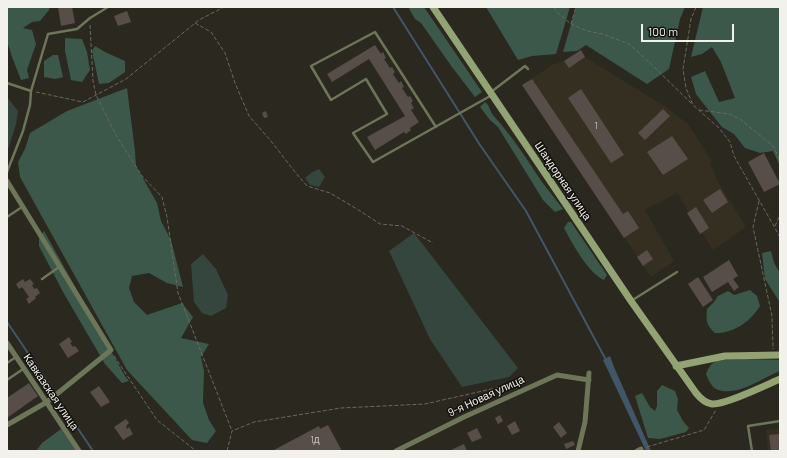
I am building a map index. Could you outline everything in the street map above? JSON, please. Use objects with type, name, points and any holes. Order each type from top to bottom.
[{"type":"street","name":"Шандорная улица","points":[[433,7],[631,301],[696,394],[703,400],[712,404],[721,402]]},
{"type":"street","points":[[7,181],[111,350],[47,402],[7,425]]},
{"type":"street","name":"Кавказская улица","points":[[7,343],[79,451]]},
{"type":"street","points":[[676,366],[724,356],[777,355]]},
{"type":"street","points":[[578,451],[585,422],[589,373]]},
{"type":"street","name":"9-я Новая улица","points":[[396,451],[464,417],[557,375],[589,380]]},
{"type":"street","points":[[721,402],[780,379]]},
{"type":"lane","points":[[7,172],[23,132],[30,105],[31,91],[48,34],[77,29],[90,18],[108,7]]},
{"type":"lane","points":[[436,127],[375,32],[311,66],[331,100],[366,79],[387,114],[354,133],[373,162],[436,127],[491,93],[525,66],[528,69]]},
{"type":"lane","points":[[7,83],[31,91]]},
{"type":"lane","points":[[7,217],[23,207]]},
{"type":"lane","points":[[42,279],[60,267]]},
{"type":"lane","points":[[631,301],[677,272]]},
{"type":"lane","points":[[7,363],[16,357]]},
{"type":"lane","points":[[7,380],[24,368]]},
{"type":"lane","points":[[752,451],[748,426],[780,421]]},
{"type":"path","points":[[31,91],[83,102],[126,78],[195,23],[224,7]]},
{"type":"path","points":[[554,7],[557,12],[571,24],[587,31],[603,34],[630,44],[718,128],[730,142],[734,156],[780,237]]},
{"type":"path","points":[[571,24],[576,7]]},
{"type":"path","points":[[693,105],[686,88],[682,69],[691,20],[696,7]]},
{"type":"path","points":[[90,18],[93,81],[96,95],[116,135],[127,153],[142,176],[162,197],[167,217],[178,293],[232,431],[228,451]]},
{"type":"path","points":[[195,23],[212,32],[226,53],[235,83],[249,116],[307,186],[330,193],[380,224],[402,226],[433,243]]},
{"type":"path","points":[[699,110],[730,114],[740,119],[774,147],[780,161]]},
{"type":"path","points":[[759,200],[753,227],[772,316],[777,355]]},
{"type":"path","points":[[774,227],[780,215]]},
{"type":"path","points":[[111,350],[157,420],[196,451]]},
{"type":"path","points":[[232,431],[254,422],[340,408],[425,404],[533,380]]},
{"type":"path","points":[[639,450],[704,430],[721,402]]},
{"type":"shaded area","points":[[581,50],[585,57],[666,107],[688,124],[712,161],[710,165],[718,182],[746,227],[713,250],[677,193],[645,210],[674,261],[651,277],[522,85],[552,65],[564,61]]},
{"type":"shaded area","points":[[780,429],[780,451],[768,451],[766,430]]},
{"type":"green space","points":[[7,7],[50,7],[40,21],[32,22],[23,28],[32,30],[36,44],[27,70],[29,78],[21,80],[7,41]]},
{"type":"green space","points":[[408,7],[424,7],[482,92],[475,97],[421,23],[415,19]]},
{"type":"green space","points":[[486,7],[570,7],[556,54],[532,56],[518,60]]},
{"type":"green space","points":[[576,7],[685,7],[680,19],[669,69],[647,84],[586,45],[577,51],[563,52]]},
{"type":"green space","points":[[703,7],[780,7],[780,166],[773,151],[760,153],[745,148],[734,134],[722,127],[696,94],[691,77],[705,71],[719,102],[735,98],[721,62],[712,47],[702,54],[691,57]]},
{"type":"green space","points":[[65,38],[82,39],[87,52],[90,70],[82,82],[71,80],[65,51]]},
{"type":"green space","points":[[95,46],[125,61],[125,72],[109,83],[99,84],[92,51]]},
{"type":"green space","points":[[53,55],[58,55],[63,77],[55,79],[44,77],[44,61]]},
{"type":"green space","points":[[127,88],[136,166],[157,203],[161,221],[171,240],[183,287],[167,283],[149,273],[132,276],[129,288],[134,302],[147,315],[182,303],[193,317],[181,338],[209,344],[201,357],[204,371],[203,403],[209,420],[216,431],[207,443],[192,440],[127,370],[20,177],[18,162],[25,149],[30,133],[67,111]]},
{"type":"green space","points":[[7,97],[18,111],[16,124],[9,147],[7,149]]},
{"type":"green space","points":[[485,102],[563,209],[555,212],[543,200],[498,127],[490,120],[480,107]]},
{"type":"green space","points":[[319,169],[325,177],[319,187],[310,185],[305,178]]},
{"type":"green space","points":[[568,222],[571,222],[607,275],[604,280],[592,271],[576,249],[564,228]]},
{"type":"green space","points":[[44,231],[129,381],[122,383],[105,364],[63,292],[39,246],[39,239]]},
{"type":"green space","points":[[414,233],[518,368],[509,377],[462,387],[430,339],[389,251]]},
{"type":"green space","points":[[771,251],[774,263],[780,273],[780,313],[779,301],[765,279],[762,253]]},
{"type":"green space","points":[[203,254],[216,269],[228,295],[226,308],[211,316],[202,313],[194,302],[191,264]]},
{"type":"green space","points":[[750,290],[757,296],[760,306],[752,317],[741,326],[722,333],[715,333],[707,322],[707,309],[718,296],[728,291],[734,295]]},
{"type":"green space","points":[[721,360],[780,360],[780,371],[749,386],[732,391],[724,391],[714,388],[706,374],[712,364]]},
{"type":"green space","points":[[662,385],[675,391],[678,399],[677,410],[689,428],[686,432],[660,439],[648,438],[635,396],[642,393],[650,407],[655,411],[657,406],[657,391]]},
{"type":"green space","points":[[61,429],[76,451],[36,451],[42,443]]},
{"type":"water","points":[[610,356],[651,451],[646,451],[603,360]]},
{"type":"building","points":[[58,7],[72,7],[75,23],[61,26]]},
{"type":"building","points":[[127,11],[131,22],[118,26],[114,16]]},
{"type":"building","points":[[375,45],[381,54],[383,52],[386,58],[384,59],[390,68],[392,67],[395,72],[393,74],[399,83],[401,81],[404,87],[402,88],[408,97],[410,96],[413,101],[411,103],[414,108],[411,110],[419,122],[410,128],[411,130],[406,134],[404,132],[375,150],[367,137],[405,116],[369,59],[332,82],[327,74]]},
{"type":"building","points":[[581,50],[585,57],[569,68],[564,61]]},
{"type":"building","points":[[532,79],[623,214],[628,211],[639,228],[624,238],[522,85]]},
{"type":"building","points":[[581,89],[624,155],[611,163],[568,98]]},
{"type":"building","points":[[663,109],[670,116],[645,140],[638,133]]},
{"type":"building","points":[[266,111],[268,117],[264,118],[262,113]]},
{"type":"building","points":[[672,136],[688,159],[663,175],[647,152]]},
{"type":"building","points":[[764,153],[780,184],[764,192],[748,162]]},
{"type":"building","points":[[720,189],[728,202],[712,213],[703,200]]},
{"type":"building","points":[[696,207],[709,228],[700,234],[687,213]]},
{"type":"building","points":[[647,250],[653,259],[643,266],[637,257]]},
{"type":"building","points":[[729,260],[738,276],[733,279],[739,287],[734,291],[728,282],[712,292],[703,277]]},
{"type":"building","points":[[698,277],[713,300],[703,307],[688,284]]},
{"type":"building","points":[[23,279],[25,282],[30,279],[34,284],[32,285],[34,289],[37,288],[40,293],[29,304],[26,299],[29,297],[22,287],[19,289],[16,284]]},
{"type":"building","points":[[69,337],[72,342],[70,343],[79,351],[68,358],[59,344]]},
{"type":"building","points":[[29,383],[38,396],[7,418],[7,398]]},
{"type":"building","points":[[99,386],[110,402],[101,407],[90,392]]},
{"type":"building","points":[[500,415],[503,421],[498,424],[495,418]]},
{"type":"building","points":[[126,419],[129,423],[126,426],[127,429],[129,427],[133,434],[123,440],[114,427]]},
{"type":"building","points":[[515,421],[520,431],[512,435],[507,426]]},
{"type":"building","points":[[559,422],[567,433],[561,438],[553,427]]},
{"type":"building","points":[[328,425],[342,451],[272,451],[319,426],[320,429]]},
{"type":"building","points":[[477,428],[482,438],[472,442],[467,433]]},
{"type":"building","points":[[780,434],[780,451],[771,451],[769,435]]},
{"type":"building","points":[[573,441],[575,445],[566,449],[564,444]]},
{"type":"building","points":[[464,444],[467,451],[449,451]]},
{"type":"waterway","points":[[393,7],[480,145],[526,211],[606,360]]},
{"type":"waterway","points":[[7,322],[53,390]]},
{"type":"waterway","points":[[58,399],[93,451]]}]
